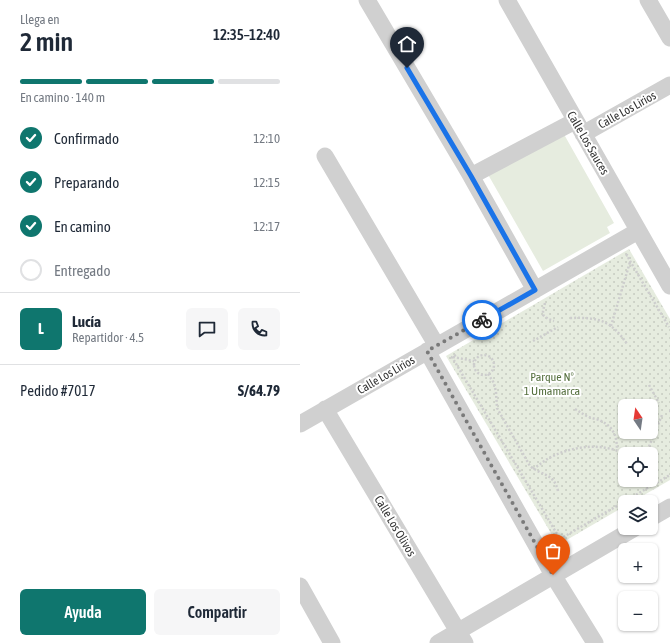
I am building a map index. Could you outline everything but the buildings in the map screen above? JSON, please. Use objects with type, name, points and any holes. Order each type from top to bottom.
[{"type":"street","points":[[367,0],[471,176],[535,290]]},
{"type":"street","name":"Calle Los Sauces","points":[[507,0],[670,286]]},
{"type":"street","points":[[648,0],[670,38]]},
{"type":"street","name":"Calle Los Lirios","points":[[471,176],[670,85]]},
{"type":"street","points":[[325,156],[432,348],[553,575],[595,643]]},
{"type":"street","name":"Calle Los Lirios","points":[[300,424],[638,231]]},
{"type":"street","name":"Calle Los Olivos","points":[[325,410],[462,637]]},
{"type":"street","points":[[658,514],[670,507]]},
{"type":"street","points":[[438,643],[462,637],[553,575],[622,535]]},
{"type":"street","points":[[300,586],[332,643]]},
{"type":"path","points":[[620,259],[627,255],[669,327]]},
{"type":"path","points":[[611,326],[630,261]]},
{"type":"path","points":[[538,307],[545,303],[543,315],[554,321]]},
{"type":"path","points":[[570,318],[584,317],[597,319],[611,326],[620,334],[627,344]]},
{"type":"path","points":[[533,342],[558,327]]},
{"type":"path","points":[[452,357],[459,353]]},
{"type":"path","points":[[482,355],[491,358],[494,367],[488,374],[482,375],[476,372],[474,362],[476,358],[482,355]]},
{"type":"path","points":[[452,357],[474,362]]},
{"type":"path","points":[[452,357],[560,539],[670,475]]},
{"type":"path","points":[[488,374],[494,383],[497,408],[530,466],[554,479],[557,484],[558,491]]},
{"type":"path","points":[[649,385],[659,403]]},
{"type":"path","points":[[534,469],[548,458],[567,450],[584,447],[602,447],[617,450],[617,440],[615,434],[607,424],[600,420],[588,417],[575,409]]},
{"type":"path","points":[[649,447],[662,415]]},
{"type":"green space","points":[[561,129],[614,223],[607,227],[610,233],[543,271],[486,171]]},
{"type":"green space","name":"Parque N° 1 Umamarca","points":[[629,249],[670,319],[670,480],[658,487],[658,447],[618,447],[618,487],[658,487],[644,495],[618,495],[618,510],[558,545],[446,356]]},
{"type":"way so far","points":[[482,320],[427,351],[553,575]]},
{"type":"route","points":[[407,68],[471,176],[535,290],[482,320]]}]
